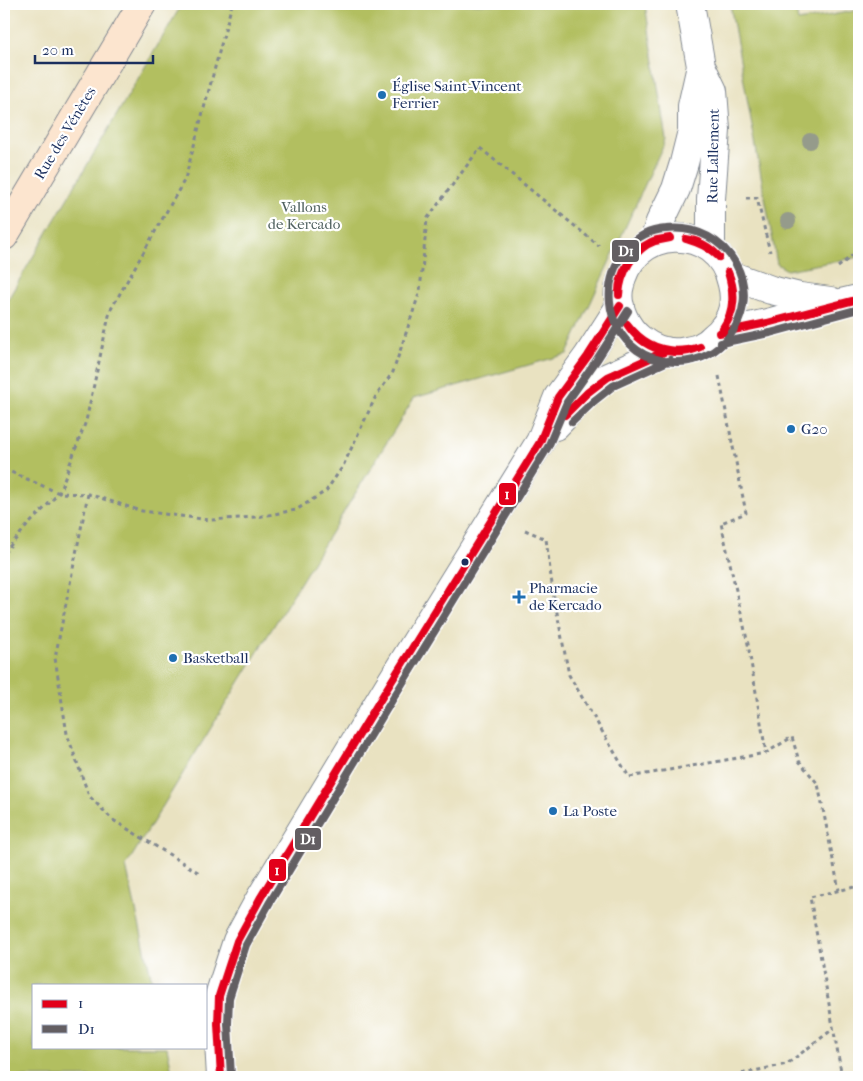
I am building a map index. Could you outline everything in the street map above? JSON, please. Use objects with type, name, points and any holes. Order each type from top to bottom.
[{"type":"street","name":"Rue des Vénètes","points":[[4,236],[142,4]]},
{"type":"street","name":"Rue Lallement","points":[[690,4],[701,66],[713,91],[716,130],[711,198],[711,249]]},
{"type":"street","name":"Rue Lallement","points":[[654,241],[660,222],[676,189],[684,163],[692,131],[692,106],[701,66]]},
{"type":"street","points":[[686,238],[699,242],[711,249],[722,260],[730,275],[734,290],[733,306],[728,321],[719,333],[704,345],[686,352],[666,351],[650,346],[636,336],[626,322],[620,306],[619,292],[626,266],[645,246],[654,241],[686,238]]},
{"type":"street","points":[[730,275],[770,290],[793,295],[850,301]]},
{"type":"street","points":[[719,333],[767,323],[850,301]]},
{"type":"street","points":[[221,1077],[218,1024],[219,996],[237,941],[266,888],[492,516],[540,442],[558,397],[588,356],[620,306]]},
{"type":"street","points":[[540,442],[587,394],[608,377],[666,351]]},
{"type":"path","points":[[4,553],[26,526],[59,493],[86,421],[110,311],[185,179],[232,4]]},
{"type":"path","points":[[4,469],[59,493],[88,494],[142,511],[210,520],[257,517],[296,510],[326,491],[343,466],[376,396],[393,372],[420,290],[427,219],[480,148],[626,266]]},
{"type":"path","points":[[718,368],[746,513],[721,523],[748,644],[766,753]]},
{"type":"path","points":[[88,494],[55,658],[67,734],[89,796],[113,820],[201,874]]},
{"type":"path","points":[[492,516],[546,539],[553,592],[569,676],[629,777],[766,753],[792,737],[799,761],[818,784],[839,890]]},
{"type":"path","points":[[842,1077],[810,897],[859,886]]},
{"type":"path","points":[[726,1077],[787,1064],[833,1029]]},
{"type":"green space","name":"Vallons de Kercado","points":[[182,4],[645,4],[666,139],[567,354],[414,398],[126,866],[153,984],[32,984],[32,1048],[167,1048],[173,1077],[4,1077],[4,306]]},
{"type":"green space","points":[[730,4],[795,4],[798,21],[859,10],[859,257],[787,270],[777,264]]},
{"type":"transit line","name":"D1","points":[[666,229],[688,230],[708,236],[724,248],[736,263],[742,281],[744,301],[739,320],[727,339],[709,354],[701,358],[682,362],[663,361],[645,355],[626,340],[612,315],[610,287],[619,261],[631,244],[644,235],[666,229]]},
{"type":"transit line","name":"1","points":[[619,295],[621,280],[632,257],[651,242],[670,238]]},
{"type":"transit line","name":"1","points":[[619,295],[625,271],[634,256],[647,245],[670,238]]},
{"type":"transit line","name":"1","points":[[686,239],[704,245],[719,257]]},
{"type":"transit line","name":"1","points":[[686,239],[704,246],[719,257]]},
{"type":"transit line","name":"1","points":[[723,328],[730,314],[732,301],[728,272]]},
{"type":"transit line","name":"1","points":[[723,328],[730,315],[733,301],[731,279],[728,272]]},
{"type":"transit line","name":"1","points":[[719,333],[767,323],[859,299]]},
{"type":"transit line","name":"1","points":[[221,1077],[218,1024],[219,996],[237,941],[261,897],[388,687],[540,442],[558,397],[588,356],[620,306]]},
{"type":"transit line","name":"D1","points":[[721,343],[770,333],[859,309]]},
{"type":"transit line","name":"D1","points":[[231,1076],[228,1024],[229,998],[246,945],[397,692],[548,447],[567,402],[628,311]]},
{"type":"transit line","name":"1","points":[[627,324],[642,339],[660,348],[679,351],[700,347]]},
{"type":"transit line","name":"1","points":[[627,324],[641,340],[659,349],[679,352],[700,347]]},
{"type":"transit line","name":"1","points":[[565,415],[587,393],[608,377],[666,351]]},
{"type":"transit line","name":"D1","points":[[572,422],[613,386],[670,360]]},
{"type":"place","name":"Église Saint-Vincent Ferrier","points":[[382,95]]},
{"type":"place","name":"G20","points":[[791,429]]},
{"type":"place","name":"Pharmacie de Kercado","points":[[519,597]]},
{"type":"place","name":"Basketball","points":[[173,658]]},
{"type":"place","name":"La Poste","points":[[553,811]]}]
